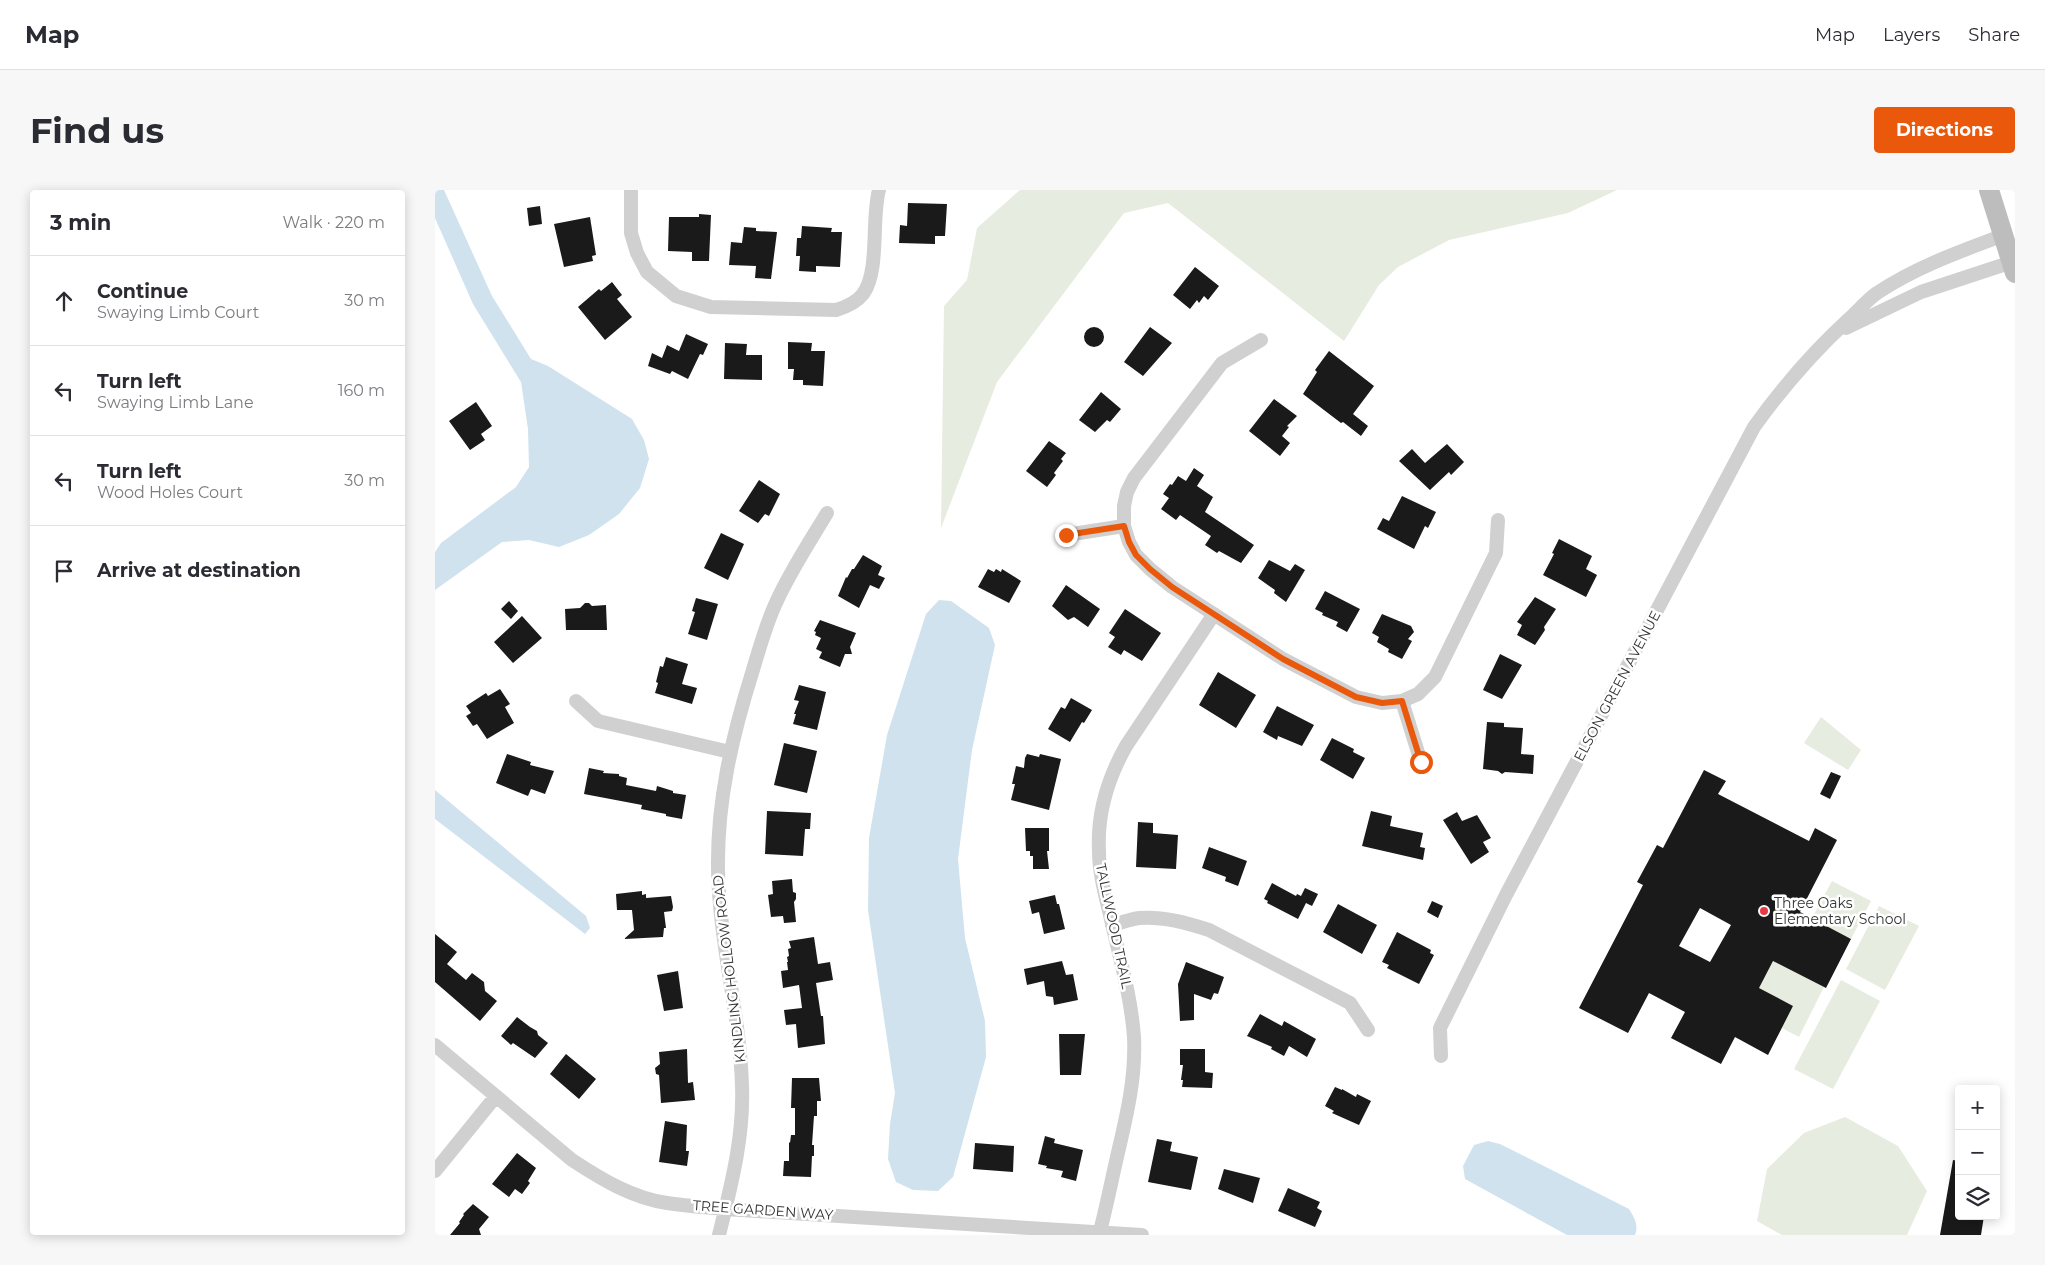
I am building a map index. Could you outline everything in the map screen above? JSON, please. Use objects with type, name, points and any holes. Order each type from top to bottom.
[{"type":"main road","points":[[1989,190],[2014,267]]},
{"type":"street","points":[[631,190],[631,233],[637,253],[647,272],[675,296],[711,307],[836,310],[850,305],[863,294],[867,284],[872,270],[875,204],[879,190]]},
{"type":"street","name":"ELSON GREEN AVENUE","points":[[1441,1056],[1440,1028],[1506,895],[1754,427],[1788,382],[1832,335],[1875,295],[1895,282],[1946,257],[2004,234]]},
{"type":"street","name":"ELSON GREEN AVENUE","points":[[1832,335],[1921,292],[2014,267]]},
{"type":"street","points":[[1261,340],[1223,363],[1134,478],[1127,492],[1124,506],[1124,526],[1129,542],[1136,555],[1172,587],[1283,659],[1356,697],[1382,703],[1402,701],[1418,694],[1435,677],[1496,553],[1498,520]]},
{"type":"street","name":"KINDLING HOLLOW ROAD","points":[[719,1235],[738,1153],[742,1086],[740,1053],[720,908],[718,830],[720,805],[742,703],[774,606],[791,571],[827,513]]},
{"type":"street","points":[[1066,535],[1124,526]]},
{"type":"street","name":"TALLWOOD TRAIL","points":[[1099,1233],[1130,1102],[1134,1038],[1130,1006],[1102,881],[1099,826],[1109,782],[1125,746],[1214,614]]},
{"type":"street","points":[[576,701],[598,721],[731,752]]},
{"type":"street","points":[[1402,701],[1421,762]]},
{"type":"street","points":[[1112,925],[1139,918],[1163,919],[1209,930],[1350,1003],[1368,1030]]},
{"type":"street","name":"TREE GARDEN WAY","points":[[435,1046],[573,1160],[595,1175],[619,1188],[666,1203],[725,1209],[1142,1235]]},
{"type":"street","points":[[435,1171],[496,1096]]},
{"type":"shaded area","points":[[1020,190],[1617,190],[1568,213],[1449,240],[1398,267],[1379,285],[1344,341],[1168,203],[1124,213],[997,382],[941,528],[944,306],[967,280],[977,228]]},
{"type":"shaded area","points":[[1821,717],[1861,750],[1848,770],[1804,743]]},
{"type":"shaded area","points":[[1832,881],[1871,901],[1851,939],[1812,918]]},
{"type":"shaded area","points":[[1879,906],[1919,926],[1885,990],[1846,969]]},
{"type":"shaded area","points":[[1773,961],[1824,987],[1799,1037],[1782,1028],[1793,1006],[1759,988]]},
{"type":"shaded area","points":[[1841,980],[1880,1001],[1833,1089],[1794,1069]]},
{"type":"shaded area","points":[[1845,1117],[1898,1146],[1927,1191],[1907,1235],[1782,1235],[1757,1221],[1767,1169],[1804,1133]]},
{"type":"water","points":[[435,190],[444,190],[492,296],[531,359],[548,366],[632,419],[644,440],[649,459],[640,488],[619,514],[589,535],[559,547],[529,540],[502,542],[435,590],[435,552],[441,543],[516,487],[529,467],[528,429],[521,382],[473,304],[435,218]]},
{"type":"water","points":[[939,600],[951,601],[989,628],[995,645],[972,750],[958,859],[965,938],[985,1021],[986,1057],[953,1177],[938,1191],[913,1190],[896,1182],[888,1159],[890,1124],[895,1093],[868,910],[869,838],[887,735],[926,614]]},
{"type":"water","points":[[435,790],[586,916],[590,928],[585,934],[435,819]]},
{"type":"water","points":[[1488,1141],[1500,1144],[1629,1209],[1636,1224],[1635,1235],[1567,1235],[1465,1179],[1463,1166],[1474,1145]]},
{"type":"building","points":[[908,203],[947,204],[945,236],[935,236],[935,244],[899,243],[900,225],[907,226]]},
{"type":"building","points":[[540,206],[542,224],[529,226],[527,208]]},
{"type":"building","points":[[699,214],[711,215],[709,261],[692,261],[692,252],[668,251],[669,217],[699,217]]},
{"type":"building","points":[[590,217],[596,255],[592,256],[593,261],[564,267],[554,224]]},
{"type":"building","points":[[802,226],[832,228],[831,232],[842,232],[840,267],[816,266],[816,272],[799,271],[800,256],[796,256],[797,238],[801,238]]},
{"type":"building","points":[[744,227],[756,228],[756,231],[777,232],[771,279],[755,278],[756,266],[729,265],[731,242],[742,243]]},
{"type":"building","points":[[1195,267],[1219,286],[1208,300],[1204,296],[1199,303],[1197,300],[1190,309],[1173,295]]},
{"type":"building","points":[[612,282],[622,295],[617,299],[632,317],[605,340],[578,307],[599,289],[601,291]]},
{"type":"building","points":[[1090,327],[1098,327],[1104,333],[1104,341],[1098,347],[1090,347],[1084,341],[1084,333]]},
{"type":"building","points":[[1150,327],[1172,343],[1143,376],[1124,362]]},
{"type":"building","points":[[686,334],[708,344],[703,355],[700,354],[688,379],[672,371],[670,374],[648,366],[652,353],[662,358],[667,345],[679,351]]},
{"type":"building","points":[[788,342],[812,343],[811,351],[825,351],[823,386],[803,385],[803,380],[793,380],[794,369],[788,369]]},
{"type":"building","points":[[725,343],[747,344],[746,355],[762,355],[762,380],[724,379]]},
{"type":"building","points":[[1329,351],[1374,386],[1353,414],[1368,426],[1361,436],[1303,394],[1317,372],[1315,370]]},
{"type":"building","points":[[1101,392],[1121,409],[1110,422],[1107,420],[1095,432],[1079,420]]},
{"type":"building","points":[[1274,399],[1297,416],[1287,426],[1289,427],[1282,436],[1290,443],[1280,456],[1249,431]]},
{"type":"building","points":[[476,402],[492,426],[481,434],[485,440],[470,450],[449,421]]},
{"type":"building","points":[[1049,441],[1066,453],[1061,459],[1063,461],[1054,473],[1056,475],[1047,487],[1026,471]]},
{"type":"building","points":[[1447,444],[1464,462],[1451,475],[1449,472],[1430,490],[1399,461],[1412,449],[1425,463]]},
{"type":"building","points":[[1194,468],[1204,475],[1197,486],[1213,497],[1205,512],[1254,545],[1241,563],[1219,551],[1217,553],[1205,545],[1211,536],[1180,515],[1176,520],[1161,509],[1169,498],[1163,494],[1170,484],[1172,485],[1178,476],[1186,481]]},
{"type":"building","points":[[759,480],[780,494],[769,516],[765,514],[758,523],[739,511]]},
{"type":"building","points":[[1402,496],[1436,512],[1428,528],[1425,526],[1414,549],[1377,529],[1383,518],[1389,521]]},
{"type":"building","points":[[721,533],[744,544],[728,580],[704,568]]},
{"type":"building","points":[[1559,539],[1592,556],[1586,569],[1597,575],[1586,597],[1543,575],[1554,554],[1552,553]]},
{"type":"building","points":[[863,555],[882,566],[878,575],[885,578],[879,589],[870,585],[859,608],[838,596],[846,577]]},
{"type":"building","points":[[1269,560],[1290,571],[1295,564],[1305,570],[1286,602],[1274,593],[1275,590],[1258,578]]},
{"type":"building","points":[[988,569],[994,572],[996,569],[1001,572],[1002,569],[1021,581],[1009,603],[978,587]]},
{"type":"building","points":[[1066,585],[1100,609],[1088,627],[1074,617],[1068,620],[1052,606]]},
{"type":"building","points":[[1325,591],[1360,609],[1347,632],[1336,626],[1338,622],[1322,615],[1323,613],[1315,609]]},
{"type":"building","points":[[1535,597],[1556,609],[1535,645],[1517,635],[1522,625],[1517,622]]},
{"type":"building","points":[[696,598],[718,604],[707,640],[688,634],[695,612],[692,611]]},
{"type":"building","points":[[509,601],[518,611],[511,619],[501,609]]},
{"type":"building","points":[[585,603],[589,603],[592,606],[606,605],[607,630],[566,630],[565,609],[580,608]]},
{"type":"building","points":[[1125,609],[1161,633],[1142,661],[1124,650],[1121,655],[1108,647],[1115,637],[1109,633]]},
{"type":"building","points":[[1382,614],[1411,626],[1414,632],[1408,639],[1412,641],[1402,659],[1388,652],[1389,649],[1377,642],[1379,637],[1372,633]]},
{"type":"building","points":[[522,616],[542,638],[513,663],[494,642]]},
{"type":"building","points":[[820,620],[856,633],[850,647],[852,654],[845,654],[840,667],[819,658],[822,652],[816,649],[821,638],[815,635],[816,632],[814,631]]},
{"type":"building","points":[[1500,654],[1522,665],[1502,699],[1483,690]]},
{"type":"building","points":[[666,657],[688,664],[682,684],[697,688],[692,704],[655,693],[660,666],[663,667]]},
{"type":"building","points":[[1218,672],[1256,695],[1236,728],[1199,705]]},
{"type":"building","points":[[799,685],[826,692],[817,730],[793,724],[796,714],[794,714],[799,701],[794,700]]},
{"type":"building","points":[[500,689],[510,704],[505,707],[514,723],[487,739],[477,724],[473,726],[466,716],[471,713],[466,706],[486,693],[488,696]]},
{"type":"building","points":[[1071,698],[1092,710],[1070,742],[1048,729],[1061,707],[1065,709]]},
{"type":"building","points":[[1277,706],[1314,725],[1302,746],[1278,736],[1277,740],[1263,732]]},
{"type":"building","points":[[1487,722],[1504,723],[1504,727],[1523,728],[1521,754],[1534,755],[1533,774],[1505,772],[1502,774],[1498,771],[1483,769]]},
{"type":"building","points":[[1332,738],[1354,749],[1353,752],[1365,758],[1353,779],[1320,760]]},
{"type":"building","points":[[784,743],[817,751],[807,793],[774,785]]},
{"type":"building","points":[[507,754],[531,762],[530,765],[554,771],[545,794],[531,789],[528,796],[496,783]]},
{"type":"building","points":[[1027,754],[1039,757],[1040,754],[1061,759],[1049,810],[1011,800],[1015,784],[1012,784],[1016,766],[1024,768]]},
{"type":"building","points":[[589,768],[604,771],[603,773],[619,774],[619,776],[627,778],[626,785],[656,791],[657,786],[673,791],[673,793],[686,795],[682,819],[641,809],[642,805],[584,794]]},
{"type":"building","points":[[1704,770],[1726,781],[1718,794],[1809,841],[1815,828],[1837,840],[1800,912],[1851,939],[1826,988],[1773,961],[1759,988],[1793,1006],[1768,1055],[1735,1037],[1721,1064],[1671,1038],[1685,1012],[1649,993],[1628,1033],[1579,1008],[1643,885],[1637,882],[1657,845],[1663,848]],"holes":[[[1700,908],[1731,925],[1710,962],[1679,946]]]},
{"type":"building","points":[[1831,772],[1841,776],[1830,799],[1820,794]]},
{"type":"building","points":[[767,811],[811,813],[810,829],[805,829],[803,856],[765,854]]},
{"type":"building","points":[[1371,811],[1392,816],[1390,826],[1423,833],[1420,847],[1425,848],[1423,860],[1362,846]]},
{"type":"building","points":[[1457,812],[1462,821],[1477,815],[1491,838],[1483,842],[1489,852],[1471,864],[1443,820]]},
{"type":"building","points":[[1138,822],[1153,823],[1153,833],[1178,835],[1176,869],[1136,867]]},
{"type":"building","points":[[1025,828],[1049,828],[1049,851],[1047,851],[1049,869],[1033,869],[1033,856],[1030,856],[1030,851],[1026,851]]},
{"type":"building","points":[[1209,847],[1247,861],[1238,886],[1225,881],[1226,877],[1202,868]]},
{"type":"building","points":[[792,879],[793,892],[796,893],[794,902],[796,922],[784,923],[783,916],[771,917],[768,895],[773,894],[772,881]]},
{"type":"building","points":[[1272,883],[1296,896],[1297,894],[1301,896],[1305,888],[1318,894],[1312,906],[1306,903],[1298,919],[1267,903],[1268,901],[1264,899]]},
{"type":"building","points":[[642,891],[642,895],[646,894],[646,898],[671,896],[673,907],[672,911],[664,912],[666,928],[664,928],[663,937],[624,939],[634,930],[632,910],[617,910],[616,894]]},
{"type":"building","points":[[1055,895],[1065,929],[1044,934],[1039,912],[1032,914],[1029,901]]},
{"type":"building","points":[[1432,901],[1443,906],[1438,918],[1427,912]]},
{"type":"building","points":[[1338,904],[1377,925],[1362,954],[1323,932]]},
{"type":"building","points":[[1397,932],[1431,950],[1430,953],[1434,955],[1419,984],[1387,968],[1389,965],[1382,962]]},
{"type":"building","points":[[435,934],[457,952],[447,964],[466,980],[472,973],[484,982],[485,991],[497,1001],[480,1021],[435,982]]},
{"type":"building","points":[[814,937],[818,964],[830,962],[833,980],[816,983],[821,1016],[823,1016],[825,1044],[798,1048],[796,1024],[786,1025],[784,1010],[802,1008],[799,985],[783,988],[781,971],[788,970],[788,949],[791,948],[789,941]]},
{"type":"building","points":[[1062,961],[1066,975],[1073,974],[1078,1000],[1054,1005],[1053,997],[1046,996],[1044,981],[1027,985],[1024,969]]},
{"type":"building","points":[[1186,962],[1224,977],[1218,994],[1214,993],[1211,1000],[1194,994],[1194,1020],[1180,1021],[1178,984]]},
{"type":"building","points":[[678,971],[683,1008],[664,1011],[657,975]]},
{"type":"building","points":[[1260,1014],[1282,1026],[1284,1021],[1316,1039],[1307,1057],[1289,1046],[1284,1056],[1271,1049],[1272,1047],[1247,1036]]},
{"type":"building","points":[[517,1017],[537,1031],[538,1035],[548,1043],[535,1058],[513,1043],[511,1045],[501,1036]]},
{"type":"building","points":[[1059,1034],[1085,1034],[1081,1075],[1060,1075]]},
{"type":"building","points":[[687,1049],[688,1083],[693,1082],[695,1100],[661,1103],[659,1075],[656,1074],[655,1068],[660,1064],[659,1052]]},
{"type":"building","points":[[1180,1049],[1205,1049],[1205,1072],[1213,1073],[1212,1088],[1182,1087],[1183,1065],[1180,1065]]},
{"type":"building","points":[[566,1054],[596,1079],[579,1099],[550,1074]]},
{"type":"building","points":[[792,1078],[819,1078],[821,1101],[817,1101],[817,1116],[814,1116],[812,1145],[814,1145],[814,1156],[812,1156],[811,1177],[783,1176],[784,1161],[789,1161],[791,1135],[795,1135],[795,1108],[791,1108]]},
{"type":"building","points":[[1335,1087],[1356,1097],[1357,1094],[1371,1101],[1359,1125],[1332,1113],[1334,1111],[1325,1106]]},
{"type":"building","points":[[665,1121],[687,1125],[686,1151],[689,1151],[687,1166],[659,1162]]},
{"type":"building","points":[[1045,1136],[1055,1139],[1054,1143],[1083,1150],[1076,1181],[1061,1177],[1063,1171],[1046,1168],[1047,1166],[1038,1164]]},
{"type":"building","points":[[1157,1139],[1172,1142],[1170,1151],[1198,1157],[1191,1190],[1148,1182]]},
{"type":"building","points":[[975,1143],[1014,1146],[1013,1172],[973,1169]]},
{"type":"building","points":[[517,1153],[536,1168],[528,1181],[530,1183],[522,1194],[515,1189],[509,1197],[492,1184]]},
{"type":"building","points":[[1953,1160],[1955,1160],[1955,1220],[1983,1220],[1981,1235],[1940,1235]]},
{"type":"building","points":[[1224,1169],[1260,1178],[1253,1203],[1218,1189]]},
{"type":"building","points":[[1288,1188],[1320,1202],[1317,1208],[1322,1211],[1315,1227],[1278,1211]]},
{"type":"building","points":[[473,1204],[489,1217],[479,1229],[481,1235],[450,1235],[460,1223],[463,1214]]},
{"type":"place","name":"Three Oaks Elementary School","points":[[1764,911]]},
{"type":"route","points":[[1066,535],[1124,526],[1136,555],[1150,569],[1172,587],[1283,659],[1356,697],[1370,702],[1402,701],[1421,762]]}]
